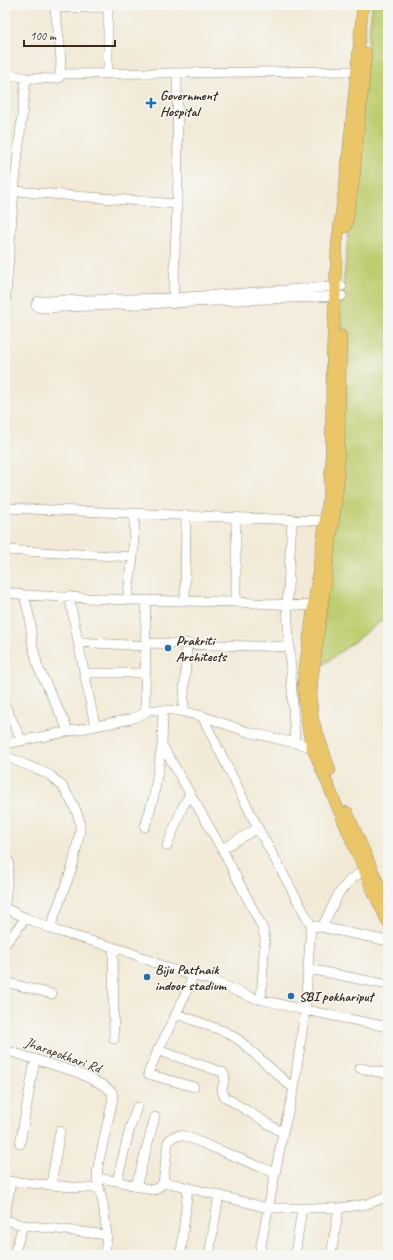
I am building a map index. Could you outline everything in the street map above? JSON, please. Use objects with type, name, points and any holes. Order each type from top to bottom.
[{"type":"main road","points":[[357,106],[356,71],[363,5]]},
{"type":"main road","points":[[370,5],[337,244],[338,486],[312,682],[312,701],[313,720],[325,757],[388,906]]},
{"type":"main road","points":[[338,291],[331,465],[303,682],[304,707],[312,747],[388,923]]},
{"type":"street","points":[[5,73],[26,78],[55,80],[59,78],[60,49],[55,7],[108,6],[108,74]]},
{"type":"street","points":[[60,74],[356,71]]},
{"type":"street","points":[[173,301],[177,204],[177,73]]},
{"type":"street","points":[[5,306],[11,194],[26,78]]},
{"type":"street","points":[[11,194],[177,204]]},
{"type":"street","points":[[173,301],[38,301],[36,305],[41,308],[173,301],[338,291]]},
{"type":"street","points":[[5,508],[324,521]]},
{"type":"street","points":[[127,600],[133,557],[135,513]]},
{"type":"street","points":[[185,601],[186,516]]},
{"type":"street","points":[[236,518],[236,602]]},
{"type":"street","points":[[292,520],[287,606],[295,742]]},
{"type":"street","points":[[5,550],[133,557]]},
{"type":"street","points":[[5,592],[24,595],[127,600],[236,602],[287,606],[314,606]]},
{"type":"street","points":[[24,595],[30,619],[32,642],[38,667],[68,730]]},
{"type":"street","points":[[69,596],[95,726]]},
{"type":"street","points":[[145,713],[146,600]]},
{"type":"street","points":[[78,642],[145,644],[186,643],[290,647]]},
{"type":"street","points":[[183,712],[186,643]]},
{"type":"street","points":[[84,673],[145,673]]},
{"type":"street","points":[[5,706],[22,741]]},
{"type":"street","points":[[5,744],[68,730],[131,719],[145,713],[147,710],[175,710],[202,716],[248,732],[312,747]]},
{"type":"street","points":[[145,827],[154,796],[162,746],[163,710]]},
{"type":"street","points":[[202,716],[258,828],[312,925],[305,1010],[294,1090],[283,1133],[259,1255]]},
{"type":"street","points":[[162,746],[222,849],[262,927],[266,938],[261,1000]]},
{"type":"street","points":[[5,756],[50,775],[62,787],[75,808],[80,822],[80,831],[73,865],[50,928]]},
{"type":"street","points":[[167,846],[190,794]]},
{"type":"street","points":[[222,849],[258,828]]},
{"type":"street","points":[[5,903],[9,862]]},
{"type":"street","points":[[322,927],[339,894],[350,880],[364,870]]},
{"type":"street","points":[[5,908],[50,928],[212,981],[251,998],[388,1027]]},
{"type":"street","points":[[5,944],[26,918]]},
{"type":"street","points":[[312,925],[388,941]]},
{"type":"street","points":[[113,948],[114,1039]]},
{"type":"street","points":[[309,969],[388,985]]},
{"type":"street","points":[[193,975],[177,1014],[157,1050],[148,1074],[194,1087]]},
{"type":"street","points":[[5,982],[52,994]]},
{"type":"street","points":[[177,1014],[226,1032],[239,1040],[294,1090]]},
{"type":"street","name":"Jharapokhari Rd","points":[[5,1050],[76,1072],[103,1085],[112,1092],[113,1098],[98,1166],[97,1178],[103,1204],[107,1235],[105,1255]]},
{"type":"street","points":[[157,1050],[222,1072],[225,1077],[222,1091],[225,1098],[283,1133]]},
{"type":"street","points":[[20,1144],[36,1059]]},
{"type":"street","points":[[360,1068],[388,1074]]},
{"type":"street","points":[[117,1181],[130,1128],[137,1107]]},
{"type":"street","points":[[136,1187],[155,1117]]},
{"type":"street","points":[[50,1185],[60,1132]]},
{"type":"street","points":[[163,1184],[168,1142],[170,1138],[176,1135],[184,1136],[275,1173]]},
{"type":"street","points":[[97,1178],[154,1190],[163,1184],[169,1184],[268,1208],[339,1208],[367,1204],[388,1196]]},
{"type":"street","points":[[5,1214],[8,1181],[83,1188],[99,1188]]},
{"type":"street","points":[[181,1253],[188,1188]]},
{"type":"street","points":[[209,1255],[219,1195]]},
{"type":"street","points":[[295,1255],[302,1208]]},
{"type":"street","points":[[331,1255],[339,1208]]},
{"type":"street","points":[[5,1220],[24,1225],[107,1235]]},
{"type":"street","points":[[14,1255],[24,1225]]},
{"type":"green space","points":[[372,5],[388,5],[388,616],[319,668],[339,423],[342,296]]},
{"type":"place","name":"Government Hospital","points":[[151,103]]},
{"type":"place","name":"Prakriti Architects","points":[[168,648]]},
{"type":"place","name":"Biju Pattnaik indoor stadium","points":[[147,977]]},
{"type":"place","name":"SBI pokhariput","points":[[291,996]]}]
